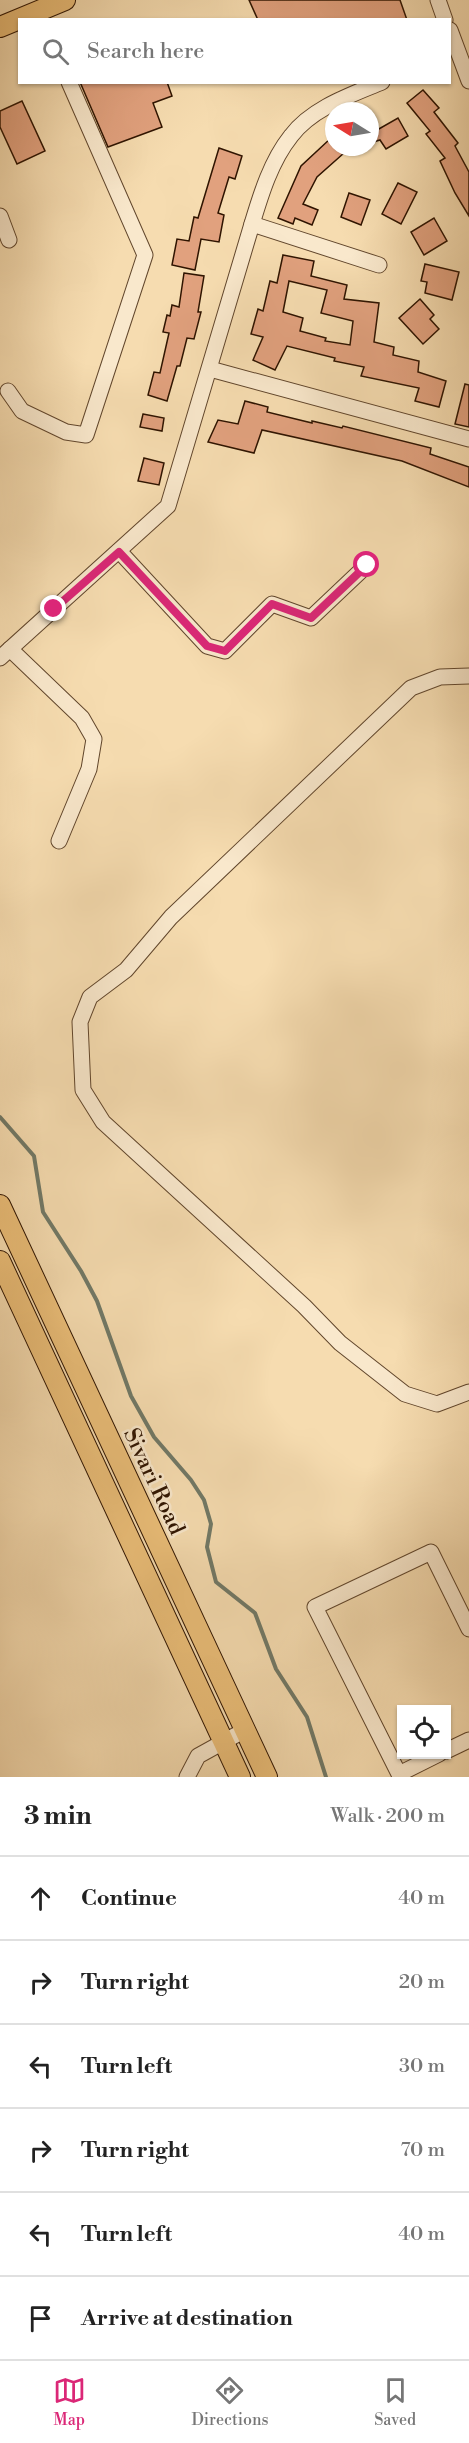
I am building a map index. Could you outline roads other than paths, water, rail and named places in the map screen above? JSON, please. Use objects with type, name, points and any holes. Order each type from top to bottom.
[{"type":"main road","points":[[39,16],[65,0]]},
{"type":"main road","points":[[0,27],[18,22]]},
{"type":"main road","name":"Sivari Road","points":[[0,1205],[267,1777]]},
{"type":"main road","points":[[0,1261],[240,1777]]},
{"type":"street","points":[[438,0],[445,18]]},
{"type":"street","points":[[451,36],[454,54],[469,81]]},
{"type":"street","points":[[8,391],[22,411],[66,432],[86,435],[145,255],[70,84]]},
{"type":"street","points":[[59,841],[89,769],[94,739],[82,718],[5,653],[168,506],[263,187],[291,134],[313,116],[343,98],[377,84]]},
{"type":"street","points":[[0,216],[9,240]]},
{"type":"street","points":[[252,224],[379,265]]},
{"type":"street","points":[[210,369],[469,439]]},
{"type":"street","points":[[119,552],[207,646],[225,651],[272,604],[311,618],[367,565]]},
{"type":"street","points":[[469,676],[440,677],[411,688],[171,916],[126,970],[90,997],[80,1022],[83,1090],[103,1122],[304,1306],[340,1343],[405,1394],[437,1404],[469,1392]]},
{"type":"street","points":[[431,1759],[399,1774],[315,1607],[431,1552],[469,1629]]},
{"type":"street","points":[[188,1777],[198,1756],[245,1730]]},
{"type":"street","points":[[451,1749],[469,1740]]},
{"type":"waterway","points":[[0,1117],[34,1156],[43,1212],[81,1271],[97,1301],[131,1396],[154,1437],[191,1480],[204,1500],[211,1524],[207,1547],[216,1582],[255,1613],[276,1669],[307,1717],[326,1777]]}]
